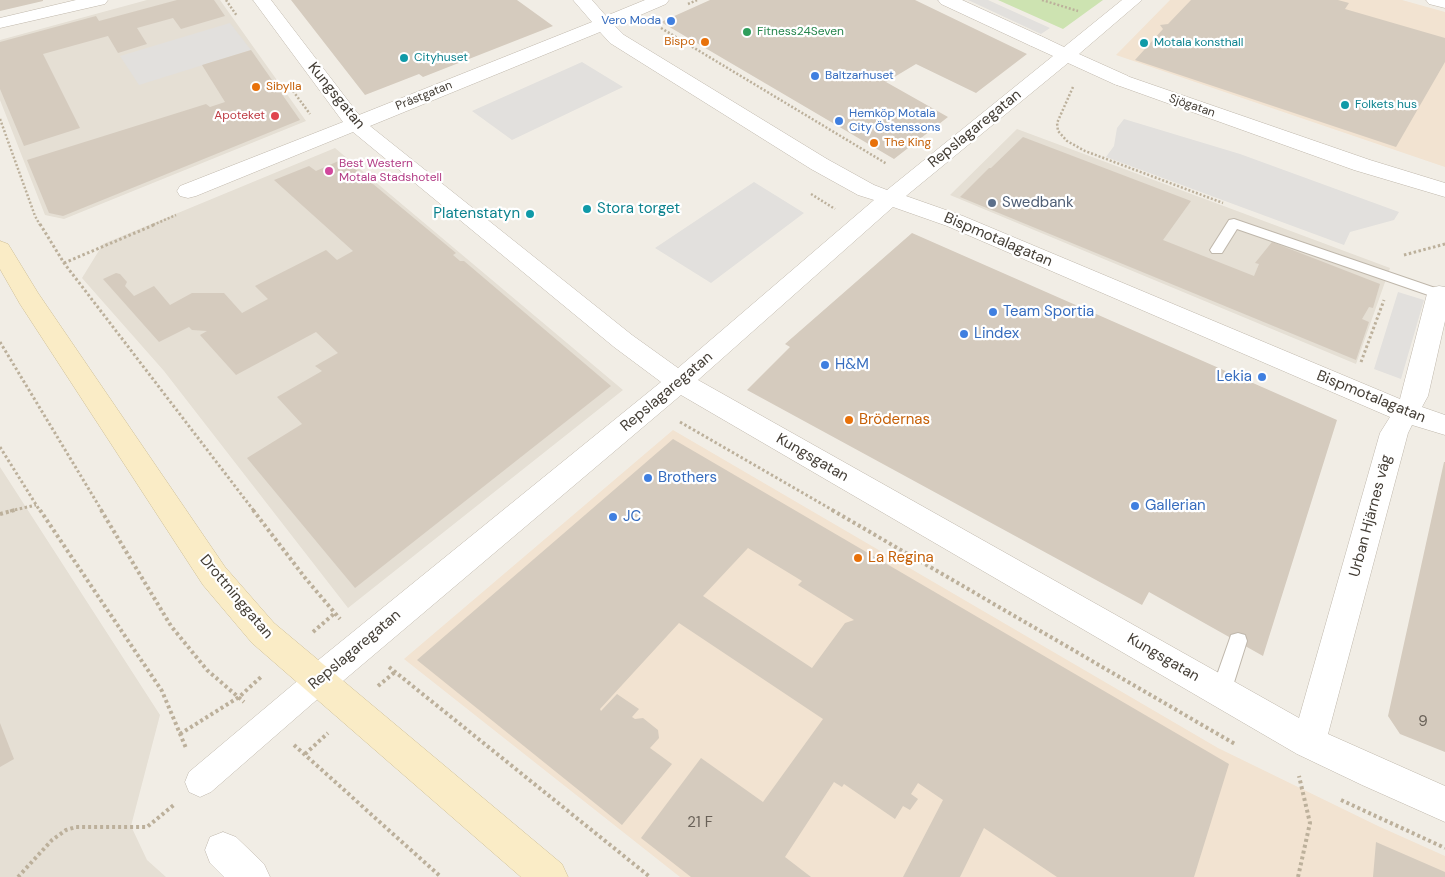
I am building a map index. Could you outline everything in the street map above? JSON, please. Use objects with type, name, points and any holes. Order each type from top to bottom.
[{"type":"main road","name":"Drottninggatan","points":[[0,249],[29,298],[214,576],[263,633],[318,682],[549,877]]},
{"type":"street","points":[[4,24],[99,0]]},
{"type":"street","name":"Kungsgatan","points":[[262,0],[355,124],[623,341],[679,382],[1309,742],[1374,774],[1445,804]]},
{"type":"street","name":"Bispmotalagatan","points":[[582,0],[617,39],[819,164],[866,190],[955,221],[1405,412],[1445,425]]},
{"type":"street","name":"Sjögatan","points":[[947,0],[1120,80],[1362,165],[1445,190]]},
{"type":"street","name":"Repslagaregatan","points":[[200,782],[362,644],[679,382],[890,198],[1133,0]]},
{"type":"street","points":[[1434,0],[1445,3]]},
{"type":"street","name":"Prästgatan","points":[[188,191],[548,48],[653,3]]},
{"type":"street","name":"Urban Hjärnes väg","points":[[1309,742],[1394,433],[1415,396],[1439,294]]},
{"type":"street","points":[[223,850],[251,877]]},
{"type":"lane","points":[[1217,250],[1234,223],[1439,294]]},
{"type":"lane","points":[[1221,692],[1238,641]]},
{"type":"path","points":[[653,3],[660,16],[648,20],[887,164]]},
{"type":"path","points":[[1073,85],[1057,123],[1058,131],[1067,140],[1085,151],[1223,203]]},
{"type":"path","points":[[0,118],[35,216],[64,263],[306,579],[362,644],[650,877]]},
{"type":"path","points":[[64,263],[189,209],[188,191]]},
{"type":"path","points":[[1399,256],[1445,244]]},
{"type":"path","points":[[1360,368],[1392,278]]},
{"type":"path","points":[[0,342],[171,626],[207,670],[441,877]]},
{"type":"path","points":[[651,405],[1235,744]]},
{"type":"path","points":[[0,447],[36,505],[162,691],[200,782]]},
{"type":"path","points":[[0,514],[36,505]]},
{"type":"path","points":[[1298,877],[1310,823],[1299,777],[1309,742]]},
{"type":"path","points":[[1299,777],[1307,782]]},
{"type":"path","points":[[1339,799],[1445,848]]},
{"type":"path","points":[[18,877],[52,840],[66,830],[76,827],[147,827]]},
{"type":"shaded area","points":[[147,0],[220,0],[306,121],[64,219],[45,215],[0,100],[0,40]]},
{"type":"shaded area","points":[[968,0],[988,0],[1050,28],[1041,34]]},
{"type":"shaded area","name":"Folkets hus","points":[[1170,0],[1402,0],[1445,12],[1445,167],[1116,55]]},
{"type":"shaded area","points":[[230,23],[251,50],[139,85],[120,56]]},
{"type":"shaded area","points":[[582,62],[623,87],[512,140],[472,111]]},
{"type":"shaded area","points":[[1124,119],[1240,154],[1399,212],[1394,220],[1350,232],[1344,245],[1106,157],[1114,146],[1117,128]]},
{"type":"shaded area","points":[[1017,129],[1390,268],[1356,364],[950,195]]},
{"type":"shaded area","points":[[335,148],[623,390],[348,608],[164,371],[82,278],[103,244]]},
{"type":"shaded area","points":[[754,182],[804,213],[711,283],[655,248]]},
{"type":"shaded area","points":[[1398,292],[1424,300],[1401,379],[1374,369]]},
{"type":"shaded area","points":[[673,430],[1218,748],[1378,826],[1445,856],[1445,877],[680,877],[404,659]]},
{"type":"shaded area","points":[[0,467],[160,715],[131,826],[147,860],[166,877],[0,877]]},
{"type":"green space","points":[[998,0],[1103,0],[1063,29]]},
{"type":"building","points":[[0,0],[43,0],[43,1],[0,11]]},
{"type":"building","points":[[177,0],[214,0],[225,16],[181,29],[173,18],[137,28],[147,44],[118,53],[108,36],[43,54],[80,128],[24,146],[0,89],[0,42],[96,16],[99,21]]},
{"type":"building","name":"Cityhuset","points":[[291,0],[517,0],[553,26],[423,77],[419,74],[365,95]]},
{"type":"building","points":[[710,0],[915,0],[1027,54],[976,93],[916,64],[886,82],[948,117],[894,159],[661,22]]},
{"type":"building","name":"Folkets hus","points":[[1191,0],[1338,0],[1349,3],[1345,9],[1445,38],[1445,62],[1396,147],[1135,60],[1163,29],[1160,25],[1168,24]]},
{"type":"building","points":[[251,50],[300,120],[63,216],[49,213],[27,160],[206,104],[210,107],[225,102],[202,65]]},
{"type":"building","points":[[1023,137],[1191,201],[1163,240],[1254,276],[1259,264],[1255,263],[1272,242],[1380,284],[1373,308],[1369,307],[1362,319],[1369,322],[1356,360],[960,197]]},
{"type":"building","points":[[343,159],[456,253],[453,255],[460,261],[464,261],[611,386],[355,588],[247,458],[302,424],[277,397],[322,371],[315,366],[338,353],[316,332],[236,375],[200,335],[207,331],[192,330],[189,327],[159,342],[103,279],[116,273],[120,274],[127,282],[125,286],[134,296],[154,286],[170,305],[192,293],[224,293],[242,313],[268,299],[255,286],[326,250],[337,260],[353,251],[274,180],[309,166],[316,171]]},
{"type":"building","name":"Gallerian","points":[[912,233],[1337,420],[1263,656],[1149,592],[1142,605],[747,390],[790,347],[785,344]]},
{"type":"building","points":[[673,439],[1229,764],[1194,877],[1057,877],[984,828],[960,877],[903,877],[943,800],[918,783],[911,794],[918,799],[910,810],[903,806],[895,819],[844,784],[842,787],[834,782],[785,857],[811,877],[691,877],[641,838],[701,758],[763,802],[823,719],[679,623],[600,709],[601,711],[617,694],[639,709],[632,717],[635,719],[643,718],[658,730],[659,738],[650,748],[672,764],[622,825],[417,660]],"holes":[[[748,548],[802,581],[798,585],[854,620],[845,623],[812,668],[703,596]]]},
{"type":"building","points":[[1444,462],[1445,752],[1400,734],[1388,716]]},
{"type":"building","points":[[0,723],[14,759],[0,767]]},
{"type":"building","points":[[1376,842],[1445,872],[1445,877],[1373,877]]},
{"type":"place","name":"Vero Moda","points":[[671,21]]},
{"type":"place","name":"Fitness24Seven","points":[[747,32]]},
{"type":"place","name":"Bispo","points":[[705,42]]},
{"type":"place","name":"Motala konsthall","points":[[1144,43]]},
{"type":"place","name":"Cityhuset","points":[[404,58]]},
{"type":"place","name":"Baltzarhuset","points":[[815,76]]},
{"type":"place","name":"Sibylla","points":[[256,87]]},
{"type":"place","name":"Folkets hus","points":[[1345,105]]},
{"type":"place","name":"Apoteket","points":[[275,116]]},
{"type":"place","name":"Hemköp Motala City Östenssons","points":[[839,121]]},
{"type":"place","name":"The King","points":[[874,143]]},
{"type":"place","name":"Best Western Motala Stadshotell","points":[[329,171]]},
{"type":"place","name":"Swedbank","points":[[992,203]]},
{"type":"place","name":"Stora torget","points":[[587,209]]},
{"type":"place","name":"Platenstatyn","points":[[530,214]]},
{"type":"place","name":"Team Sportia","points":[[993,312]]},
{"type":"place","name":"Lindex","points":[[964,334]]},
{"type":"place","name":"H&M","points":[[825,365]]},
{"type":"place","name":"Lekia","points":[[1262,377]]},
{"type":"place","name":"Brödernas","points":[[849,420]]},
{"type":"place","name":"Brothers","points":[[648,478]]},
{"type":"place","name":"Gallerian","points":[[1135,506]]},
{"type":"place","name":"JC","points":[[613,517]]},
{"type":"place","name":"La Regina","points":[[858,558]]}]
